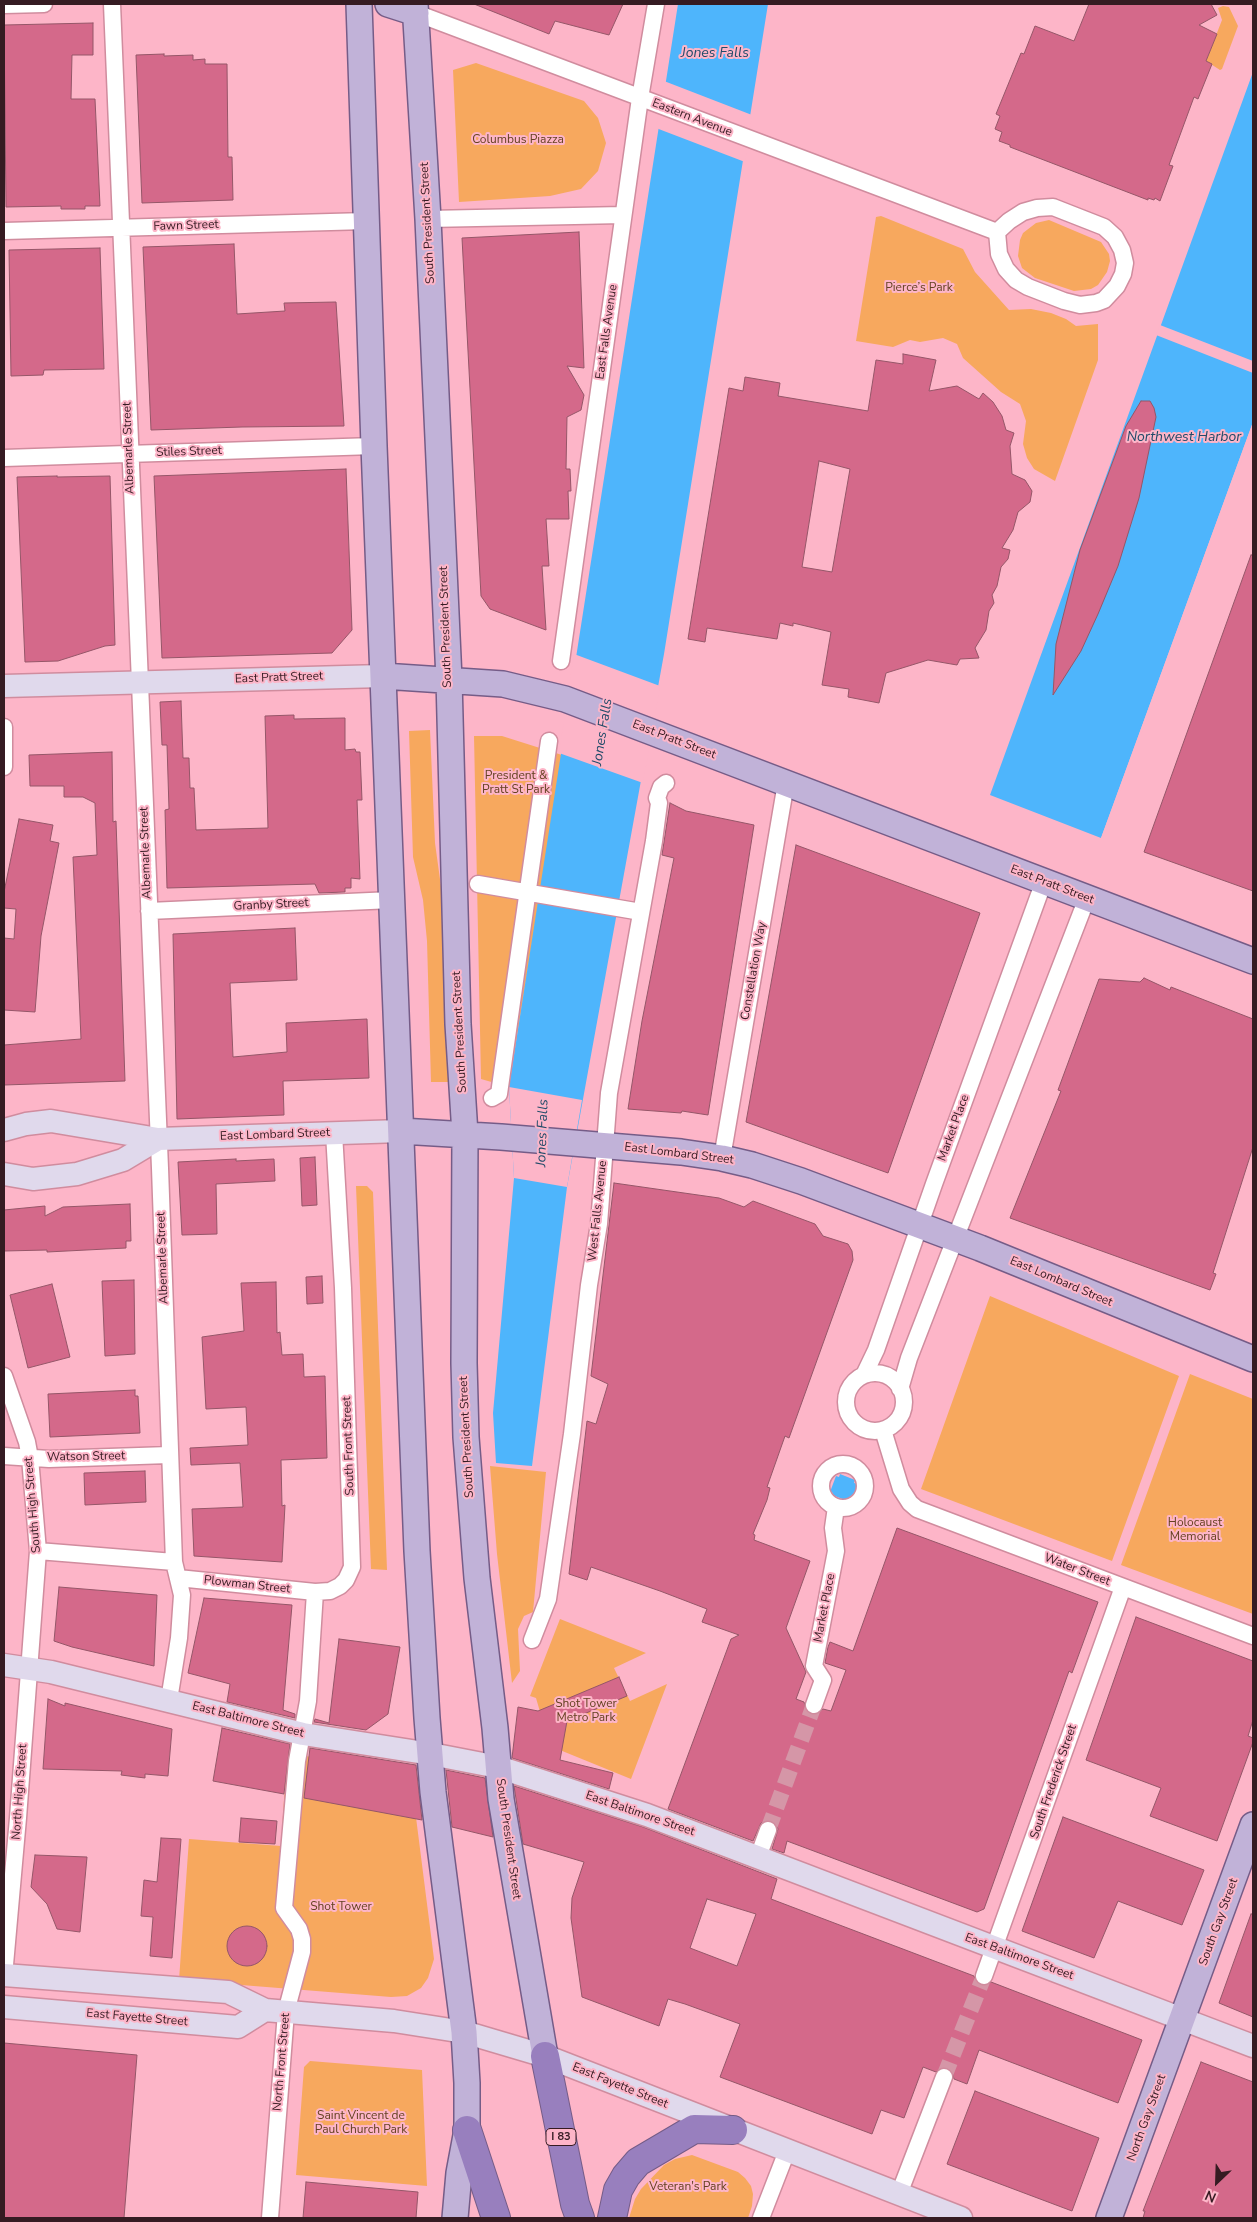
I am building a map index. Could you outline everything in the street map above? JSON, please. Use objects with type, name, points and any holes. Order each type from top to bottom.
[{"type":"highway","name":"I 83","points":[[545,2056],[575,2204],[580,2218]]},
{"type":"highway","points":[[612,2218],[618,2190],[626,2176],[638,2162],[694,2129],[733,2130]]},
{"type":"highway","points":[[467,2130],[496,2218]]},
{"type":"main road","points":[[359,4],[374,446],[417,1551],[433,1792],[464,2032],[467,2083],[467,2130],[459,2173],[456,2218]]},
{"type":"main road","name":"Eastern Avenue","points":[[388,4],[415,8]]},
{"type":"main road","name":"South President Street","points":[[415,8],[428,219],[449,679],[458,1024],[465,1134],[464,1362],[466,1437],[477,1578],[512,1877],[545,2056]]},
{"type":"main road","name":"East Pratt Street","points":[[4,686],[383,676],[502,684],[565,699],[1253,961]]},
{"type":"main road","name":"East Lombard Street","points":[[4,1130],[26,1124],[51,1121],[158,1139],[401,1131],[512,1137],[722,1158],[772,1171],[955,1238],[1253,1359]]},
{"type":"main road","name":"East Lombard Street","points":[[4,1174],[34,1179],[77,1174],[123,1160],[158,1139]]},
{"type":"main road","name":"East Baltimore Street","points":[[4,1665],[29,1668],[169,1700],[303,1734],[498,1767],[647,1815],[758,1856],[892,1910],[1184,2018],[1253,2046]]},
{"type":"main road","name":"South Gay Street","points":[[1184,2018],[1253,1825]]},
{"type":"main road","name":"East Fayette Street","points":[[4,1976],[228,1992],[275,2011],[394,2020],[464,2032],[545,2056],[962,2218]]},
{"type":"main road","name":"East Fayette Street","points":[[4,2007],[238,2027],[275,2011]]},
{"type":"main road","name":"North Gay Street","points":[[1109,2218],[1184,2018]]},
{"type":"street","points":[[4,6],[44,4]]},
{"type":"street","name":"Albemarle Street","points":[[112,4],[169,1455],[174,1562],[182,1595],[179,1638],[169,1700]]},
{"type":"street","name":"East Falls Avenue","points":[[560,661],[640,98],[656,4]]},
{"type":"street","name":"Eastern Avenue","points":[[415,8],[640,98],[996,232]]},
{"type":"street","points":[[1053,207],[1066,211],[1104,226],[1115,237],[1122,250],[1125,263],[1123,274],[1117,286],[1104,300],[1080,305],[1064,301],[1028,288],[1016,280],[1006,269],[999,254],[996,232],[1008,221],[1030,210],[1053,207]]},
{"type":"street","points":[[428,219],[623,215]]},
{"type":"street","name":"Fawn Street","points":[[4,231],[367,221]]},
{"type":"street","name":"Stiles Street","points":[[4,458],[374,446]]},
{"type":"street","points":[[4,727],[4,767]]},
{"type":"street","points":[[492,1098],[499,1094],[550,741]]},
{"type":"street","name":"West Falls Avenue","points":[[532,1640],[548,1599],[572,1434],[589,1285],[599,1224],[609,1093],[654,842],[659,803],[657,798],[661,787],[666,782]]},
{"type":"street","name":"Constellation Way","points":[[722,1158],[786,783]]},
{"type":"street","name":"Market Place","points":[[883,1430],[867,1430],[860,1426],[849,1414],[846,1398],[848,1391],[852,1384],[864,1375],[876,1350],[1044,882]]},
{"type":"street","points":[[478,884],[641,912]]},
{"type":"street","points":[[900,1389],[909,1358],[1087,898]]},
{"type":"street","name":"Granby Street","points":[[149,911],[392,900]]},
{"type":"street","name":"South Front Street","points":[[315,1592],[330,1591],[340,1586],[346,1580],[352,1567],[353,1556],[344,1288],[334,1133]]},
{"type":"street","points":[[864,1375],[872,1373],[889,1376],[900,1389],[903,1397],[901,1413],[897,1420],[883,1430]]},
{"type":"street","name":"South High Street","points":[[4,1376],[27,1442],[38,1551],[29,1668]]},
{"type":"street","name":"Water Street","points":[[883,1430],[905,1497],[917,1509],[1253,1636]]},
{"type":"street","name":"Watson Street","points":[[4,1456],[30,1458],[169,1455]]},
{"type":"street","name":"Market Place","points":[[814,1705],[823,1680],[814,1666],[836,1551],[833,1528],[836,1507]]},
{"type":"street","points":[[38,1551],[174,1562]]},
{"type":"street","name":"Plowman Street","points":[[178,1578],[315,1592]]},
{"type":"street","name":"South Frederick Street","points":[[984,1976],[1123,1587]]},
{"type":"street","points":[[303,1734],[308,1701],[315,1592]]},
{"type":"street","name":"North High Street","points":[[4,1976],[29,1668]]},
{"type":"street","name":"North Front Street","points":[[270,2218],[275,2011],[302,1952],[302,1939],[299,1929],[284,1908],[297,1761],[303,1734]]},
{"type":"street","points":[[758,1856],[768,1830]]},
{"type":"street","points":[[899,2194],[944,2077]]},
{"type":"street","points":[[761,2218],[787,2151]]},
{"type":"green space","points":[[1223,6],[1229,7],[1238,26],[1220,70],[1206,61],[1222,20],[1218,8]]},
{"type":"green space","name":"Columbus Piazza","points":[[476,63],[584,101],[598,118],[606,143],[598,171],[581,189],[550,196],[459,202],[453,70]]},
{"type":"green space","name":"Pierce’s Park","points":[[881,216],[963,249],[975,272],[1009,310],[1031,309],[1051,313],[1066,319],[1076,326],[1098,324],[1098,360],[1055,481],[1034,469],[1027,458],[1023,444],[1026,421],[1020,404],[1001,392],[963,358],[957,344],[943,338],[920,342],[910,340],[893,347],[856,341],[876,217]]},
{"type":"green space","points":[[1049,220],[1101,242],[1109,254],[1110,261],[1107,272],[1098,285],[1091,289],[1074,291],[1035,278],[1022,268],[1018,256],[1023,233],[1036,223]]},
{"type":"green space","points":[[430,730],[435,843],[447,930],[448,1082],[431,1082],[427,941],[423,900],[413,857],[409,731]]},
{"type":"green space","name":"President & Pratt St Park","points":[[474,736],[502,736],[562,755],[509,1087],[481,1079]]},
{"type":"green space","points":[[356,1186],[367,1186],[373,1192],[387,1570],[371,1569]]},
{"type":"green space","points":[[990,1296],[1179,1376],[1112,1561],[921,1489]]},
{"type":"green space","name":"Holocaust Memorial","points":[[1190,1374],[1253,1399],[1253,1614],[1121,1565]]},
{"type":"green space","points":[[490,1466],[546,1472],[533,1612],[524,1616],[518,1629],[520,1671],[512,1683],[497,1554]]},
{"type":"green space","name":"Shot Tower Metro Park","points":[[560,1619],[646,1653],[614,1668],[630,1701],[667,1684],[631,1779],[550,1746],[536,1698],[530,1696]]},
{"type":"green space","name":"Shot Tower","points":[[287,1752],[411,1778],[434,1959],[428,1978],[421,1988],[407,1996],[391,1997],[179,1980],[189,1839],[281,1846]]},
{"type":"green space","name":"Saint Vincent de Paul Church Park","points":[[310,2061],[422,2070],[427,2186],[296,2175],[304,2067]]},
{"type":"green space","name":"Veteran's Park","points":[[692,2155],[738,2172],[745,2178],[751,2186],[753,2194],[748,2218],[629,2218],[635,2199],[641,2189],[664,2165],[675,2159]]},
{"type":"water","name":"Jones Falls","points":[[678,4],[768,4],[664,654],[567,1187],[532,1466],[496,1463],[493,1413],[514,1178],[509,1087]]},
{"type":"water","name":"Northwest Harbor","points":[[1253,72],[1253,422],[1101,838],[990,795]]},
{"type":"water","points":[[840,1474],[855,1480],[854,1483],[858,1484],[852,1500],[849,1499],[848,1501],[832,1495],[833,1493],[830,1492],[836,1476],[839,1477]]},
{"type":"pier","points":[[664,81],[752,115],[745,162],[656,128]]},
{"type":"pier","points":[[1160,325],[1253,361],[1253,373],[1156,335]]},
{"type":"pier","points":[[1253,422],[1253,430],[1103,839],[1101,838]]},
{"type":"pier","points":[[574,654],[660,686],[643,783],[559,753]]},
{"type":"pier","points":[[509,1087],[582,1100],[567,1187],[514,1178]]},
{"type":"building","points":[[474,4],[623,4],[609,35],[555,21],[549,34]]},
{"type":"building","points":[[1089,4],[1211,4],[1217,15],[1199,25],[1217,34],[1206,61],[1212,64],[1198,99],[1194,97],[1169,165],[1173,166],[1160,201],[1155,198],[1154,200],[1148,198],[1148,200],[1010,147],[1010,145],[999,141],[1002,132],[995,129],[1000,116],[996,114],[1021,53],[1024,54],[1035,26],[1074,41]]},
{"type":"building","points":[[93,23],[93,55],[72,55],[71,99],[95,99],[100,206],[85,206],[85,209],[61,209],[61,206],[6,207],[4,25]]},
{"type":"building","points":[[164,54],[164,56],[193,55],[193,60],[205,59],[205,64],[227,64],[228,157],[232,157],[233,200],[142,203],[136,55]]},
{"type":"building","points":[[579,232],[584,368],[567,366],[584,395],[581,410],[567,417],[566,469],[570,469],[571,491],[568,491],[569,519],[546,519],[549,566],[542,566],[546,630],[490,609],[481,596],[462,238]]},
{"type":"building","points":[[234,244],[237,314],[285,311],[284,303],[336,302],[344,426],[151,430],[143,247]]},
{"type":"building","points":[[100,248],[104,369],[44,370],[43,375],[11,376],[9,250]]},
{"type":"building","points":[[903,354],[936,360],[929,391],[957,386],[979,399],[983,393],[993,402],[1002,416],[1006,430],[1014,433],[1010,446],[1012,474],[1025,480],[1032,491],[1030,502],[1018,512],[1013,530],[1002,548],[1010,550],[1008,559],[1001,567],[997,586],[992,595],[994,603],[989,611],[986,630],[975,648],[979,658],[960,659],[957,665],[928,660],[886,673],[879,703],[848,697],[849,689],[822,685],[831,632],[793,623],[793,626],[780,623],[777,639],[707,628],[705,642],[688,639],[729,388],[743,391],[745,377],[780,383],[778,396],[868,411],[876,360],[903,364]],"holes":[[[819,461],[850,469],[832,572],[802,567]]]},
{"type":"building","points":[[1141,401],[1150,401],[1156,417],[1139,498],[1118,566],[1098,614],[1081,651],[1053,695],[1056,644],[1080,550],[1126,426]]},
{"type":"building","points":[[346,469],[352,630],[332,653],[162,658],[154,476]]},
{"type":"building","points":[[110,476],[115,645],[105,646],[58,661],[25,662],[17,477]]},
{"type":"building","points":[[1251,555],[1253,555],[1253,891],[1144,852]]},
{"type":"building","points":[[181,701],[183,758],[189,758],[190,788],[194,788],[196,830],[268,828],[265,716],[294,715],[294,719],[345,718],[345,750],[355,749],[356,752],[360,752],[362,800],[357,800],[360,879],[351,878],[351,888],[345,888],[345,892],[319,893],[315,884],[167,888],[165,810],[169,809],[167,745],[162,745],[160,702]]},
{"type":"building","points":[[112,752],[113,822],[116,821],[125,1081],[4,1085],[4,1045],[81,1039],[73,857],[97,855],[95,803],[83,797],[64,797],[64,786],[30,786],[29,755]]},
{"type":"building","points":[[670,803],[686,811],[754,825],[708,1115],[682,1111],[681,1113],[628,1109],[642,1021],[674,858],[662,855]]},
{"type":"building","points":[[19,819],[53,825],[50,841],[59,843],[41,936],[35,1012],[4,1010],[4,938],[14,939],[16,909],[4,908],[4,892]]},
{"type":"building","points":[[796,845],[980,913],[888,1173],[746,1122]]},
{"type":"building","points":[[295,928],[297,980],[230,983],[233,1057],[287,1052],[286,1023],[367,1019],[369,1078],[283,1081],[284,1115],[177,1119],[173,934]]},
{"type":"building","points":[[1144,978],[1170,990],[1171,987],[1253,1019],[1253,1147],[1213,1273],[1216,1274],[1210,1290],[1010,1218],[1061,1091],[1058,1090],[1099,979],[1140,982]]},
{"type":"building","points":[[315,1157],[317,1205],[302,1206],[300,1158]]},
{"type":"building","points":[[236,1159],[236,1161],[274,1159],[275,1181],[216,1184],[217,1234],[182,1235],[178,1162]]},
{"type":"building","points":[[614,1183],[719,1198],[744,1207],[753,1201],[815,1224],[823,1236],[848,1244],[852,1251],[853,1260],[789,1438],[785,1436],[767,1487],[770,1488],[767,1500],[753,1534],[755,1535],[754,1540],[810,1561],[786,1628],[806,1672],[796,1699],[804,1702],[807,1712],[815,1715],[823,1709],[831,1711],[846,1670],[825,1663],[828,1647],[830,1642],[853,1651],[897,1528],[1098,1602],[1072,1673],[1069,1671],[984,1909],[977,1912],[787,1841],[784,1853],[772,1849],[778,1829],[776,1824],[771,1821],[761,1823],[753,1841],[668,1809],[731,1639],[739,1635],[702,1622],[707,1609],[660,1591],[591,1567],[587,1580],[569,1574],[587,1421],[596,1424],[608,1384],[591,1376]]},
{"type":"building","points":[[130,1204],[131,1241],[126,1241],[126,1248],[47,1252],[47,1250],[4,1251],[4,1210],[45,1206],[45,1216],[63,1207]]},
{"type":"building","points":[[322,1276],[323,1303],[307,1304],[306,1277]]},
{"type":"building","points":[[134,1280],[135,1354],[105,1356],[102,1281]]},
{"type":"building","points":[[276,1282],[277,1333],[280,1332],[282,1355],[303,1354],[304,1377],[325,1376],[327,1458],[281,1460],[282,1506],[285,1505],[282,1562],[194,1556],[192,1509],[243,1507],[240,1463],[191,1465],[190,1448],[248,1445],[246,1407],[206,1409],[202,1337],[244,1331],[241,1283]]},
{"type":"building","points":[[52,1284],[70,1357],[28,1368],[10,1295]]},
{"type":"building","points":[[135,1390],[135,1396],[138,1396],[140,1433],[50,1437],[48,1394]]},
{"type":"building","points":[[145,1471],[146,1502],[85,1505],[84,1473]]},
{"type":"building","points":[[59,1587],[157,1595],[154,1666],[54,1641]]},
{"type":"building","points":[[204,1598],[292,1605],[283,1710],[295,1714],[295,1718],[227,1702],[230,1684],[188,1673]]},
{"type":"building","points":[[1136,1617],[1253,1661],[1253,1720],[1248,1736],[1253,1738],[1253,1742],[1217,1841],[1150,1816],[1161,1788],[1086,1760]]},
{"type":"building","points":[[339,1639],[400,1647],[388,1714],[366,1730],[314,1722],[315,1719],[329,1723]]},
{"type":"building","points":[[619,1677],[627,1696],[567,1721],[560,1760],[613,1773],[609,1789],[512,1758],[518,1707],[538,1711]]},
{"type":"building","points":[[48,1699],[65,1706],[65,1703],[172,1729],[168,1776],[145,1774],[145,1778],[121,1775],[122,1771],[43,1769]]},
{"type":"building","points":[[222,1728],[290,1744],[284,1794],[213,1781]]},
{"type":"building","points":[[310,1748],[416,1765],[422,1820],[304,1798]]},
{"type":"building","points":[[446,1770],[485,1778],[493,1837],[452,1827]]},
{"type":"building","points":[[514,1786],[643,1827],[777,1879],[771,1899],[974,1976],[976,1982],[980,1985],[986,1986],[991,1982],[1142,2040],[1118,2103],[979,2050],[967,2084],[954,2079],[952,2071],[947,2068],[942,2067],[936,2072],[923,2067],[904,2118],[881,2110],[872,2134],[720,2077],[740,2024],[668,1999],[659,2026],[582,1997],[571,1918],[572,1898],[584,1862],[523,1844]],"holes":[[[707,1899],[756,1914],[737,1966],[690,1948]]]},
{"type":"building","points":[[1063,1817],[1204,1870],[1182,1925],[1118,1901],[1094,1958],[1022,1931]]},
{"type":"building","points":[[241,1818],[277,1821],[275,1844],[239,1842]]},
{"type":"building","points":[[161,1838],[181,1839],[172,1958],[150,1956],[153,1917],[141,1916],[144,1880],[157,1882]]},
{"type":"building","points":[[35,1855],[87,1857],[80,1932],[57,1929],[47,1904],[31,1887]]},
{"type":"building","points":[[1251,1914],[1253,1914],[1253,2017],[1219,2003]]},
{"type":"building","points":[[243,1926],[251,1926],[258,1929],[264,1935],[267,1946],[264,1957],[258,1963],[251,1966],[243,1966],[236,1963],[230,1957],[227,1950],[227,1942],[230,1935],[236,1929]]},
{"type":"building","points":[[4,2043],[137,2055],[124,2218],[4,2218]]},
{"type":"building","points":[[1201,2062],[1253,2082],[1253,2218],[1143,2218],[1145,2211],[1143,2211]]},
{"type":"building","points":[[975,2091],[1099,2138],[1072,2211],[947,2164]]},
{"type":"building","points":[[306,2182],[418,2192],[416,2218],[303,2218]]},
{"type":"tunnel","points":[[768,1830],[814,1705]]},
{"type":"tunnel","points":[[944,2077],[984,1976]]}]
